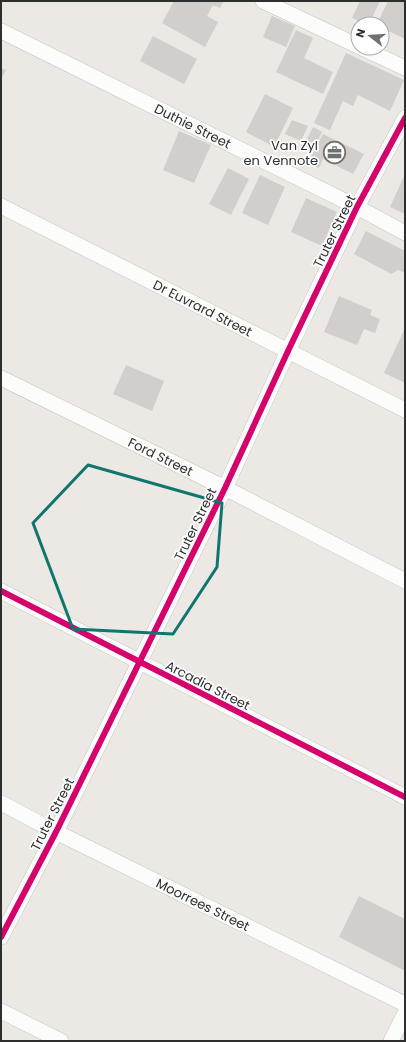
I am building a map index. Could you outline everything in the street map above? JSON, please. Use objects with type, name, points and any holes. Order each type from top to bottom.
[{"type":"street","points":[[262,1],[350,42]]},
{"type":"street","name":"Duthie Street","points":[[1,31],[357,207],[405,234]]},
{"type":"street","points":[[379,56],[405,68]]},
{"type":"street","name":"Truter Street","points":[[1,938],[56,832],[225,488],[288,351],[357,207],[405,118]]},
{"type":"street","name":"Dr Euvrard Street","points":[[1,206],[405,410]]},
{"type":"street","name":"Ford Street","points":[[1,378],[225,488],[405,581]]},
{"type":"street","name":"Arcadia Street","points":[[1,591],[405,797]]},
{"type":"street","name":"Moorrees Street","points":[[1,803],[56,832],[405,1004]]},
{"type":"street","points":[[1,1011],[61,1041]]},
{"type":"street","points":[[391,1041],[405,1012]]},
{"type":"highlighted area","points":[[88,465],[222,503],[217,567],[173,634],[73,629],[33,523]]},
{"type":"building","points":[[174,1],[224,1],[220,8],[213,5],[207,16],[218,22],[205,47],[162,23]]},
{"type":"building","points":[[360,1],[380,1],[373,16],[353,16]]},
{"type":"building","points":[[388,1],[405,1],[405,39],[390,32],[390,16],[381,16]]},
{"type":"building","points":[[272,16],[295,26],[286,47],[263,37]]},
{"type":"building","points":[[296,30],[313,38],[304,58],[333,72],[323,94],[276,72]]},
{"type":"building","points":[[153,36],[197,59],[184,84],[140,61]]},
{"type":"building","points":[[346,53],[404,80],[390,111],[358,95],[353,106],[343,101],[330,130],[314,123]]},
{"type":"building","points":[[1,68],[6,70],[1,80]]},
{"type":"building","points":[[265,94],[293,108],[274,147],[246,132]]},
{"type":"building","points":[[292,120],[308,126],[301,141],[285,134]]},
{"type":"building","points":[[313,127],[322,132],[313,150],[304,145]]},
{"type":"building","points":[[179,131],[211,145],[194,183],[163,170]]},
{"type":"building","points":[[323,134],[364,154],[353,174],[323,159],[319,168],[308,163]]},
{"type":"building","points":[[228,168],[249,179],[231,215],[209,204]]},
{"type":"building","points":[[405,174],[405,214],[390,207]]},
{"type":"building","points":[[260,175],[285,187],[268,225],[242,213]]},
{"type":"building","points":[[306,198],[337,212],[322,246],[291,232]]},
{"type":"building","points":[[366,231],[405,251],[405,273],[398,270],[391,274],[354,254]]},
{"type":"building","points":[[339,296],[372,310],[370,315],[380,319],[375,333],[364,329],[357,345],[324,332]]},
{"type":"building","points":[[405,328],[405,383],[384,373]]},
{"type":"building","points":[[126,365],[164,381],[152,411],[113,394]]},
{"type":"building","points":[[359,896],[405,919],[405,971],[339,937]]},
{"type":"cycle path","points":[[1,937],[56,832],[225,488],[288,351],[357,207],[405,118]]},
{"type":"cycle path","points":[[1,591],[405,797]]},
{"type":"place","name":"Van Zyl en Vennote","points":[[334,152]]}]
